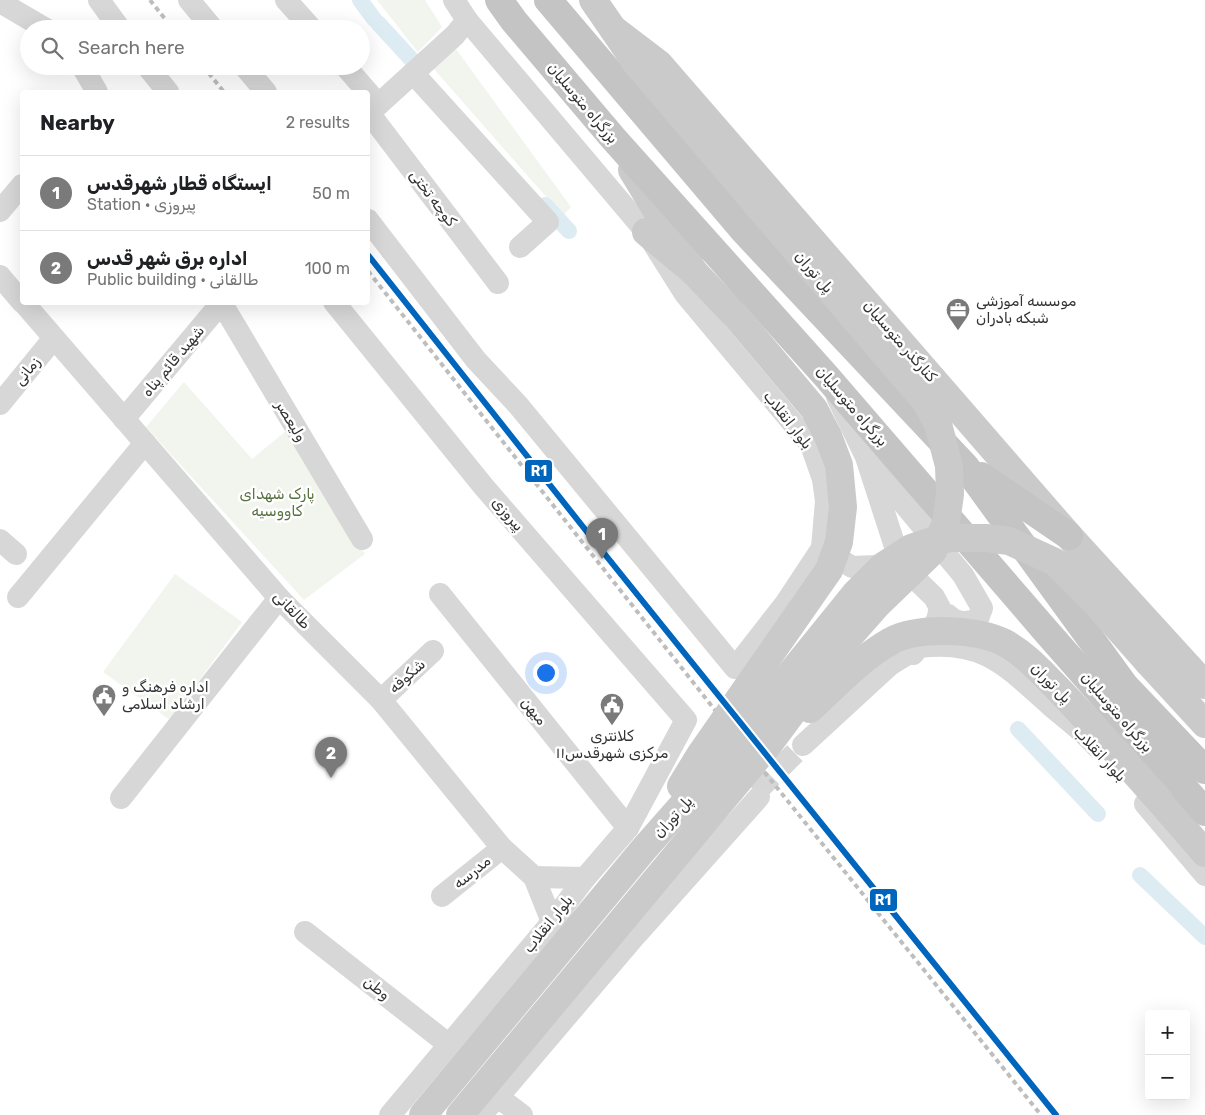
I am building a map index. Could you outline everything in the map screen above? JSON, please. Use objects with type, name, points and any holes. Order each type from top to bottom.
[{"type":"highway","name":"بزرگراه متوسلیان","points":[[499,0],[514,21],[613,138],[826,376],[1205,812]]},
{"type":"highway","name":"بزرگراه متوسلیان","points":[[548,0],[744,231],[966,466],[1125,686],[1205,770]]},
{"type":"highway","points":[[966,466],[1069,536]]},
{"type":"main road","name":"کنارگذر متوسلیان","points":[[593,0],[613,29],[659,64],[1069,536],[1205,685]]},
{"type":"main road","name":"پل توران","points":[[460,1115],[769,744],[847,639],[877,605],[933,551],[946,523],[950,494],[949,466],[938,424],[926,402],[636,63],[613,29]]},
{"type":"main road","points":[[613,138],[694,272]]},
{"type":"main road","points":[[643,850],[700,756],[829,570],[839,542],[843,507],[839,464],[828,436],[814,409],[735,316],[694,272],[646,232]]},
{"type":"main road","name":"پل توران","points":[[422,1115],[643,850],[702,783],[855,594],[883,566],[911,548],[929,542],[952,538],[986,538],[1009,541],[1054,562],[1094,601],[1205,724]]},
{"type":"main road","name":"پل توران","points":[[769,744],[802,717],[865,658],[892,640],[918,632],[951,631],[974,633],[1005,643],[1034,665],[1077,709],[1205,852]]},
{"type":"street","points":[[99,0],[113,20]]},
{"type":"street","points":[[189,0],[206,20]]},
{"type":"street","points":[[286,0],[304,20]]},
{"type":"street","name":"بلوار انقلاب","points":[[454,0],[467,20],[646,232],[685,294],[811,445],[822,479],[826,501],[822,548]]},
{"type":"street","points":[[0,2],[31,20]]},
{"type":"street","points":[[372,111],[455,35],[467,20]]},
{"type":"street","points":[[413,73],[548,222],[520,247]]},
{"type":"street","points":[[87,75],[96,90]]},
{"type":"street","points":[[150,75],[166,90]]},
{"type":"street","points":[[252,75],[264,90]]},
{"type":"street","name":"کوچه تختی","points":[[350,75],[359,90]]},
{"type":"street","name":"کوچه تختی","points":[[372,111],[498,283]]},
{"type":"street","points":[[0,211],[20,187]]},
{"type":"street","points":[[370,223],[476,360],[518,405],[761,697],[901,565]]},
{"type":"street","name":"طالقانی","points":[[0,276],[20,297]]},
{"type":"street","name":"طالقانی","points":[[27,305],[279,598],[381,700],[502,848],[534,876],[552,922]]},
{"type":"street","name":"شهید قائم پناه","points":[[124,419],[219,305]]},
{"type":"street","name":"ولیعصر","points":[[222,305],[362,538]]},
{"type":"street","name":"پیروزی","points":[[336,305],[484,487],[686,720]]},
{"type":"street","name":"زمانی","points":[[0,404],[54,338]]},
{"type":"street","points":[[826,376],[866,457],[901,565],[934,597],[940,608],[953,620],[967,623],[978,619],[982,608],[963,575],[866,457]]},
{"type":"street","points":[[18,597],[145,443]]},
{"type":"street","points":[[735,668],[785,604],[822,548],[852,567],[901,565]]},
{"type":"street","name":"میهن","points":[[440,594],[628,828]]},
{"type":"street","points":[[121,798],[279,598]]},
{"type":"street","points":[[805,748],[900,668],[919,647],[937,620],[940,608]]},
{"type":"street","name":"بلوار انقلاب","points":[[919,647],[946,645],[965,647],[980,651],[997,660],[1011,671],[1093,743],[1205,875]]},
{"type":"street","name":"شکوفه","points":[[381,700],[434,651]]},
{"type":"street","name":"بلوار انقلاب","points":[[390,1115],[552,922],[585,878],[628,828],[686,720]]},
{"type":"street","points":[[480,1115],[498,1097],[626,940],[758,795]]},
{"type":"street","name":"مدرسه","points":[[442,896],[502,848]]},
{"type":"street","points":[[534,876],[585,878]]},
{"type":"street","points":[[567,902],[626,940]]},
{"type":"street","name":"وطن","points":[[305,932],[448,1044]]},
{"type":"street","points":[[498,1097],[522,1115]]},
{"type":"green space","points":[[377,0],[425,0],[442,27],[418,52]]},
{"type":"green space","points":[[456,49],[571,207],[563,216],[433,68]]},
{"type":"green space","name":"پارک شهدای کاووسیه","points":[[184,382],[252,459],[286,431],[365,554],[304,600],[146,427]]},
{"type":"green space","points":[[175,574],[242,622],[170,720],[103,672]]},
{"type":"waterway","points":[[360,0],[374,19]]},
{"type":"waterway","points":[[378,23],[411,59]]},
{"type":"waterway","points":[[545,205],[569,231]]},
{"type":"waterway","points":[[1018,729],[1098,814]]},
{"type":"waterway","points":[[1140,875],[1205,937]]},
{"type":"tunnel","points":[[756,792],[803,745]]},
{"type":"railway","points":[[150,0],[166,20]]},
{"type":"railway","points":[[210,75],[222,90]]},
{"type":"railway","points":[[370,274],[745,748],[1041,1115]]},
{"type":"transit line","name":"R1","points":[[370,258],[595,542],[1056,1115]]},
{"type":"place","name":"موسسه آموزشی شبکه بادران","points":[[958,331]]},
{"type":"place","name":"ایستگاه قطار شهرقدس","points":[[602,559]]},
{"type":"place","name":"اداره فرهنگ و ارشاد اسلامی","points":[[104,717]]},
{"type":"place","name":"کلانتری ۱۱مرکزی شهرقدس","points":[[612,726]]},
{"type":"place","name":"اداره برق شهر قدس","points":[[331,778]]}]
